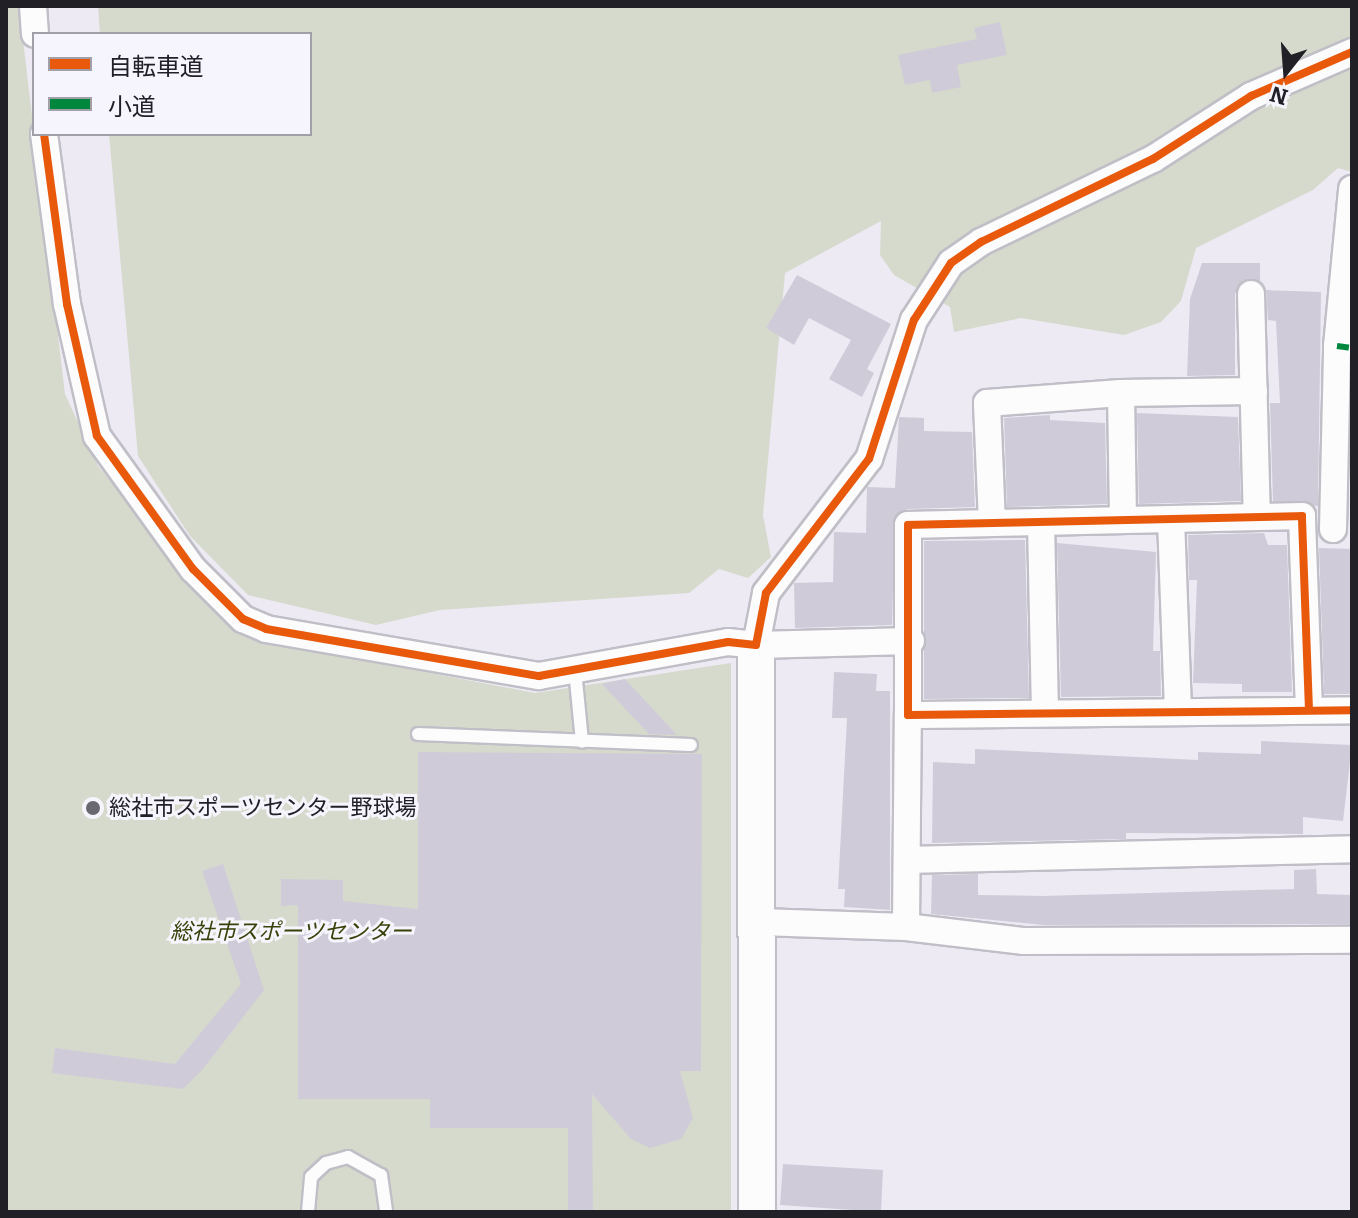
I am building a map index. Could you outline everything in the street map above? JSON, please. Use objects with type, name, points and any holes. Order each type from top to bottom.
[{"type":"street","points":[[33,6],[35,32]]},
{"type":"street","points":[[757,1212],[760,922],[756,645],[766,593],[869,459],[908,333],[951,263],[995,234],[1153,159],[1251,96],[1352,52]]},
{"type":"street","points":[[44,136],[67,304],[97,436],[193,569],[243,619],[266,629],[539,676],[728,642],[756,645],[911,641]]},
{"type":"street","points":[[1303,530],[1342,529],[1337,346],[1352,189]]},
{"type":"street","points":[[1251,294],[1257,517]]},
{"type":"street","points":[[992,523],[987,403],[1121,393],[1254,391]]},
{"type":"street","points":[[1121,393],[1123,520]]},
{"type":"street","points":[[906,927],[911,641],[908,525],[1302,516],[1309,710]]},
{"type":"street","points":[[1171,519],[1178,711]]},
{"type":"street","points":[[1041,522],[1045,713]]},
{"type":"street","points":[[908,715],[1352,710]]},
{"type":"street","points":[[908,860],[1352,849]]},
{"type":"street","points":[[760,922],[906,927],[1024,941],[1352,940]]},
{"type":"lane","points":[[575,670],[582,742]]},
{"type":"lane","points":[[418,734],[691,745]]},
{"type":"lane","points":[[308,1212],[311,1177],[326,1163],[348,1157],[381,1175],[386,1212]]},
{"type":"green space","name":"総社市スポーツセンター","points":[[6,6],[19,6],[65,394],[98,466],[231,628],[258,640],[535,693],[731,663],[731,1212],[6,1212]]},
{"type":"green space","points":[[98,6],[1352,6],[1352,172],[1338,168],[1313,190],[1196,248],[1181,301],[1161,322],[1124,335],[1021,318],[954,332],[950,307],[894,275],[880,255],[881,221],[785,273],[763,515],[771,557],[748,578],[719,569],[689,593],[440,610],[376,625],[248,595],[190,536],[138,456],[109,136],[312,136],[312,32],[100,32]]},
{"type":"building","points":[[1000,22],[1007,55],[957,65],[961,87],[932,93],[930,80],[905,85],[898,55],[977,39],[974,28]]},
{"type":"building","points":[[1202,263],[1260,263],[1260,281],[1243,280],[1235,294],[1235,375],[1187,376],[1190,299]]},
{"type":"building","points":[[797,275],[891,324],[867,369],[874,373],[862,397],[829,379],[851,340],[809,318],[794,345],[766,328]]},
{"type":"building","points":[[1266,290],[1321,292],[1318,506],[1273,501],[1270,403],[1280,403],[1276,321],[1268,320]]},
{"type":"building","points":[[1137,413],[1238,417],[1241,501],[1139,504]]},
{"type":"building","points":[[1050,415],[1050,420],[1105,423],[1107,504],[1007,507],[1004,418]]},
{"type":"building","points":[[899,417],[924,418],[924,431],[972,432],[975,507],[908,509],[895,516],[892,625],[795,628],[794,583],[833,582],[834,532],[866,533],[867,487],[895,488]]},
{"type":"building","points":[[1264,533],[1268,545],[1287,545],[1292,692],[1242,692],[1242,684],[1193,683],[1197,580],[1189,580],[1188,535]]},
{"type":"building","points":[[1025,540],[1029,698],[924,699],[924,541]]},
{"type":"building","points":[[1057,543],[1156,552],[1153,651],[1160,651],[1161,696],[1061,697]]},
{"type":"building","points":[[1319,548],[1352,549],[1352,694],[1324,694]]},
{"type":"building","points":[[834,672],[877,674],[876,691],[890,691],[890,910],[844,907],[845,889],[838,889],[847,718],[832,718]]},
{"type":"building","points":[[625,679],[677,735],[649,734],[602,684]]},
{"type":"building","points":[[1261,741],[1352,745],[1343,821],[1303,817],[1303,834],[1126,833],[1126,839],[932,843],[933,762],[975,764],[975,749],[1198,760],[1198,752],[1261,754]]},
{"type":"building","points":[[418,752],[702,754],[701,1071],[680,1071],[693,1118],[681,1139],[650,1148],[631,1139],[592,1094],[593,1212],[568,1212],[568,1128],[430,1128],[430,1099],[298,1099],[298,905],[281,906],[281,879],[343,880],[343,901],[418,909]]},
{"type":"building","points":[[223,864],[264,990],[203,1069],[183,1089],[52,1073],[55,1048],[175,1064],[241,984],[202,871]]},
{"type":"building","points":[[1316,869],[1317,894],[1352,895],[1352,924],[1044,925],[931,914],[932,875],[978,874],[978,895],[1043,896],[1294,889],[1294,870]]},
{"type":"building","points":[[783,1164],[883,1170],[881,1212],[780,1205]]},
{"type":"marked path","points":[[1337,346],[1352,348]]},
{"type":"cycle path","points":[[44,136],[67,304],[97,436],[193,569],[243,619],[266,629],[539,676],[728,642],[756,645],[766,593],[869,459],[914,320],[951,263],[981,242],[1153,159],[1251,96],[1352,52]]},
{"type":"cycle path","points":[[1309,710],[1302,516],[908,525],[908,715],[1352,710]]},
{"type":"place","name":"総社市スポーツセンター野球場","points":[[93,808]]}]
